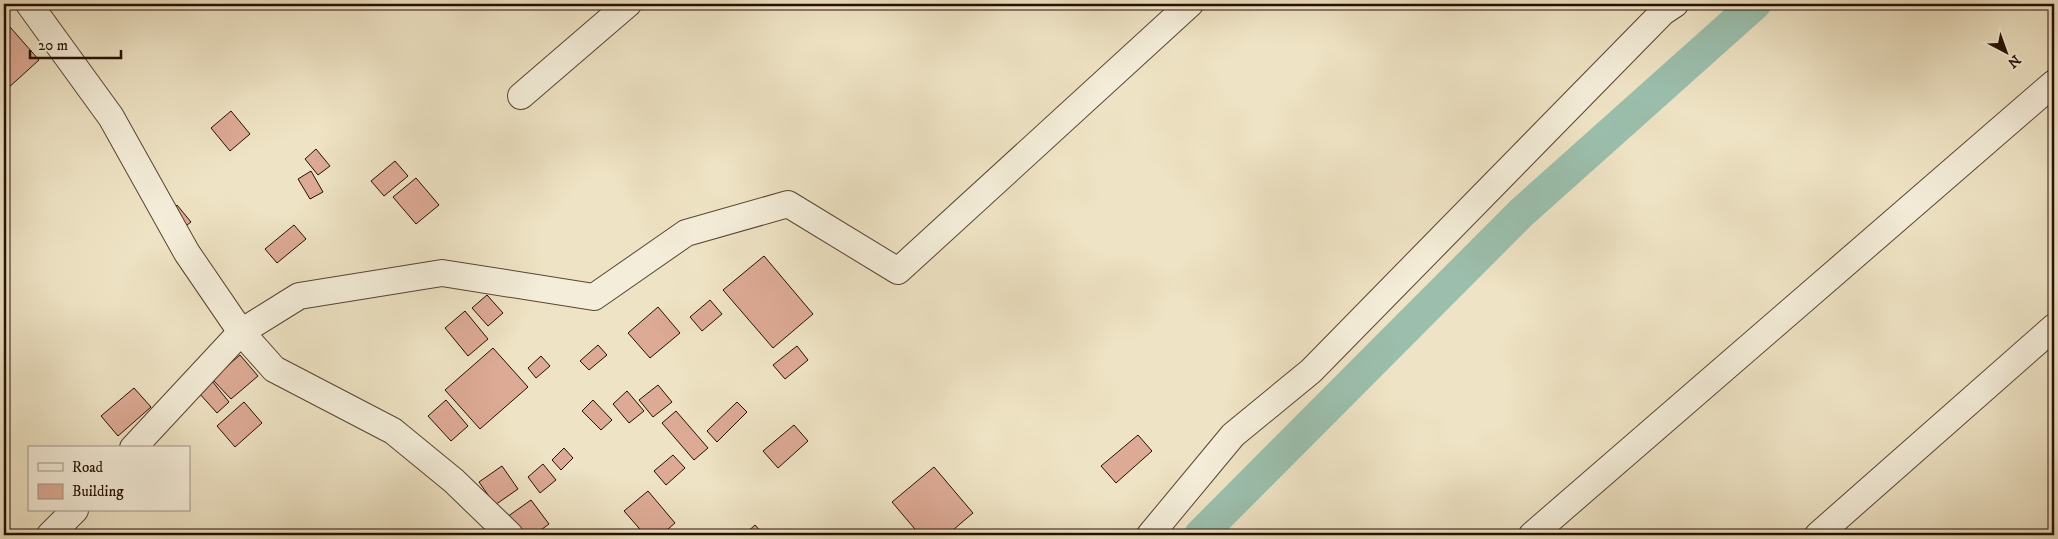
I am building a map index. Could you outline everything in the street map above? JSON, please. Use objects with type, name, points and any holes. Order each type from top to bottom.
[{"type":"street","points":[[30,4],[111,117],[187,253],[242,332],[274,369],[393,431],[454,481],[510,535]]},
{"type":"street","points":[[520,96],[628,4]]},
{"type":"street","points":[[135,446],[242,332],[299,296],[442,273],[594,296],[686,233],[788,204],[898,271],[1190,4]]},
{"type":"street","points":[[1150,535],[1233,435],[1311,371],[1539,137],[1663,12],[1675,4]]},
{"type":"street","points":[[1532,535],[2054,83]]},
{"type":"street","points":[[1818,535],[2054,327]]},
{"type":"street","points":[[50,535],[73,512]]},
{"type":"building","points":[[10,27],[39,60],[7,89],[4,86],[4,32]]},
{"type":"building","points":[[231,111],[250,134],[230,151],[211,128]]},
{"type":"building","points":[[316,149],[330,166],[318,175],[305,159]]},
{"type":"building","points":[[395,161],[408,176],[384,196],[371,181]]},
{"type":"building","points":[[311,171],[323,192],[310,199],[298,179]]},
{"type":"building","points":[[416,178],[439,205],[416,224],[393,197]]},
{"type":"building","points":[[177,205],[191,222],[183,228],[170,212]]},
{"type":"building","points":[[294,225],[306,239],[277,263],[265,249]]},
{"type":"building","points":[[764,256],[813,314],[773,348],[723,290]]},
{"type":"building","points":[[487,295],[503,313],[488,326],[472,308]]},
{"type":"building","points":[[710,300],[722,314],[702,331],[690,317]]},
{"type":"building","points":[[658,307],[680,333],[650,358],[628,333]]},
{"type":"building","points":[[465,311],[488,339],[468,356],[445,328]]},
{"type":"building","points":[[598,345],[607,355],[589,370],[580,361]]},
{"type":"building","points":[[797,346],[808,360],[785,379],[773,365]]},
{"type":"building","points":[[493,348],[528,387],[480,429],[445,390]]},
{"type":"building","points":[[240,355],[258,376],[231,399],[212,379]]},
{"type":"building","points":[[541,356],[550,366],[536,378],[528,368]]},
{"type":"building","points":[[212,381],[229,402],[217,413],[199,393]]},
{"type":"building","points":[[658,385],[672,402],[653,417],[639,400]]},
{"type":"building","points":[[134,388],[151,407],[118,436],[101,416]]},
{"type":"building","points":[[627,391],[644,411],[629,423],[613,404]]},
{"type":"building","points":[[446,400],[468,426],[451,441],[428,416]]},
{"type":"building","points":[[593,400],[612,420],[601,430],[582,411]]},
{"type":"building","points":[[244,402],[262,423],[235,447],[217,426]]},
{"type":"building","points":[[737,402],[747,412],[717,442],[707,431]]},
{"type":"building","points":[[676,411],[708,448],[694,460],[662,423]]},
{"type":"building","points":[[794,425],[808,441],[778,468],[763,451]]},
{"type":"building","points":[[1138,435],[1152,451],[1116,483],[1101,466]]},
{"type":"building","points":[[564,448],[573,458],[561,470],[552,460]]},
{"type":"building","points":[[673,455],[685,468],[666,485],[654,471]]},
{"type":"building","points":[[543,464],[556,480],[540,493],[528,477]]},
{"type":"building","points":[[502,466],[518,489],[495,505],[479,482]]},
{"type":"building","points":[[934,467],[973,513],[947,535],[920,535],[892,502]]},
{"type":"building","points":[[648,491],[675,523],[661,535],[645,535],[624,511]]},
{"type":"building","points":[[531,500],[549,524],[534,535],[521,535],[507,517]]},
{"type":"building","points":[[755,525],[764,535],[744,535]]},
{"type":"waterway","points":[[1200,535],[1521,213],[1755,4]]}]
